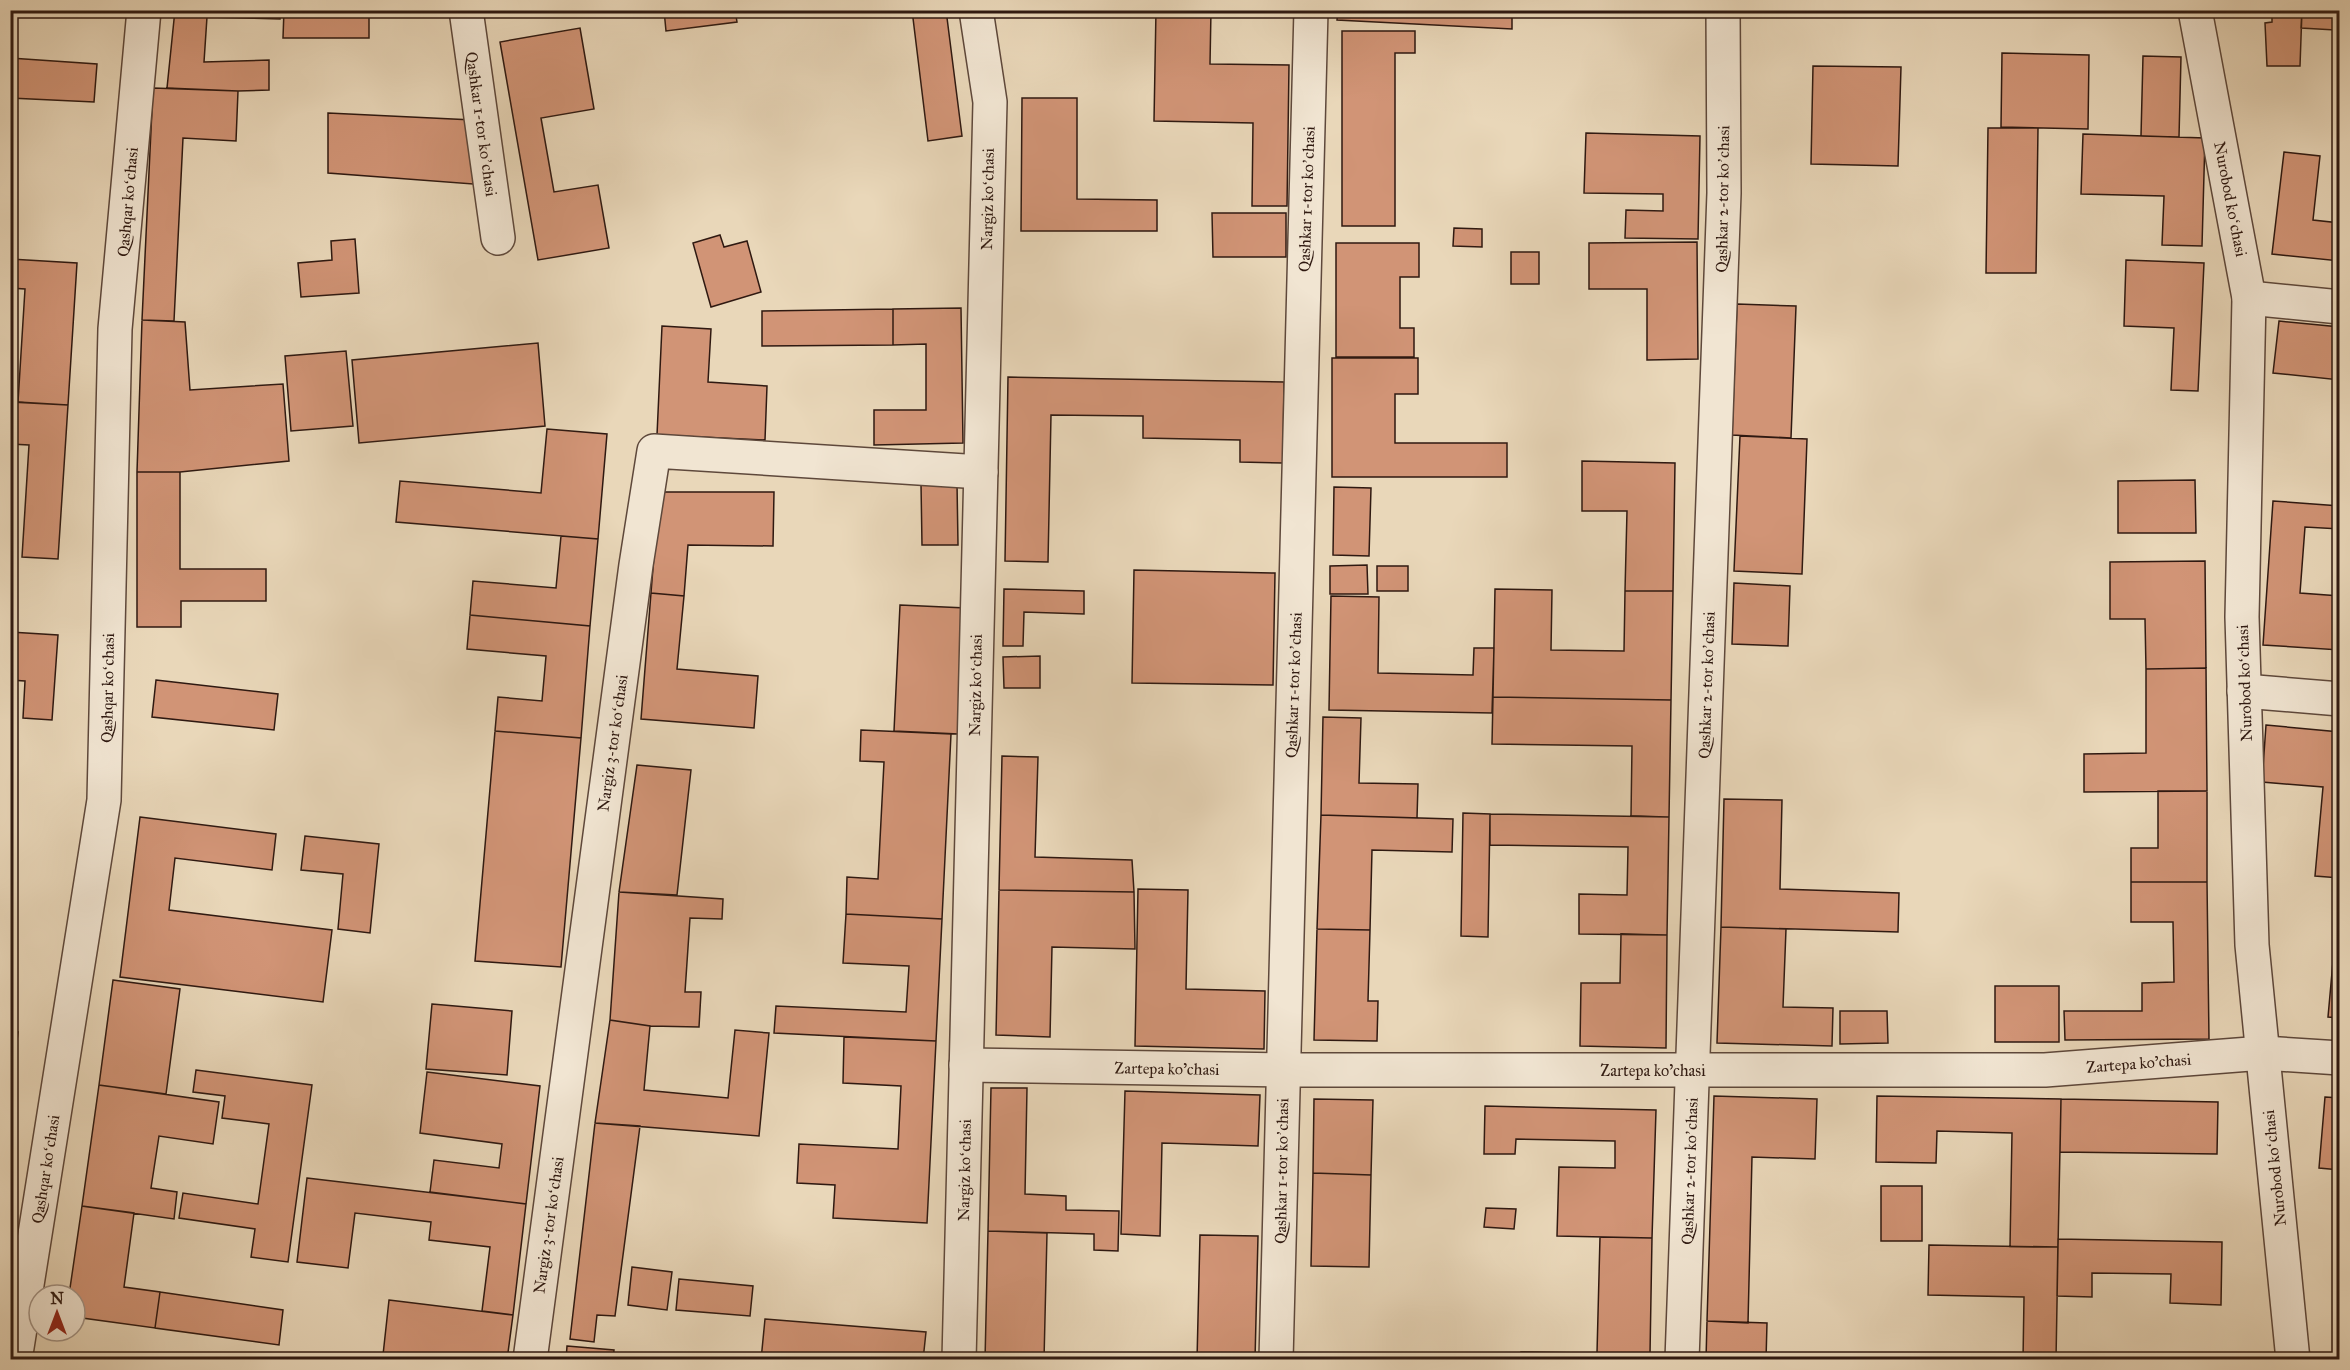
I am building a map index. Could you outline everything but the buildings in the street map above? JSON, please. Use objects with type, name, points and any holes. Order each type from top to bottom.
[{"type":"street","name":"Qashqar koʻchasi","points":[[15,1359],[104,800],[115,329],[144,10]]},
{"type":"street","name":"Qashkar 1-tor koʼchasi","points":[[466,10],[498,238]]},
{"type":"street","name":"Nargiz koʻchasi","points":[[959,1359],[990,102],[976,10]]},
{"type":"street","name":"Qashkar 1-tor koʼchasi","points":[[1276,1359],[1311,10]]},
{"type":"street","name":"Qashkar 2-tor koʼchasi","points":[[1682,1359],[1724,193],[1723,10]]},
{"type":"street","name":"Nurobod koʻchasi","points":[[2195,10],[2249,298],[2242,606],[2252,945],[2293,1359]]},
{"type":"street","points":[[2249,298],[2340,307]]},
{"type":"street","name":"Nargiz 3-tor koʻchasi","points":[[530,1359],[634,577],[654,452],[981,472]]},
{"type":"street","points":[[2244,691],[2340,699]]},
{"type":"street","name":"Zartepa ko'chasi","points":[[966,1065],[1283,1070],[2045,1070],[2263,1053],[2340,1058]]}]
